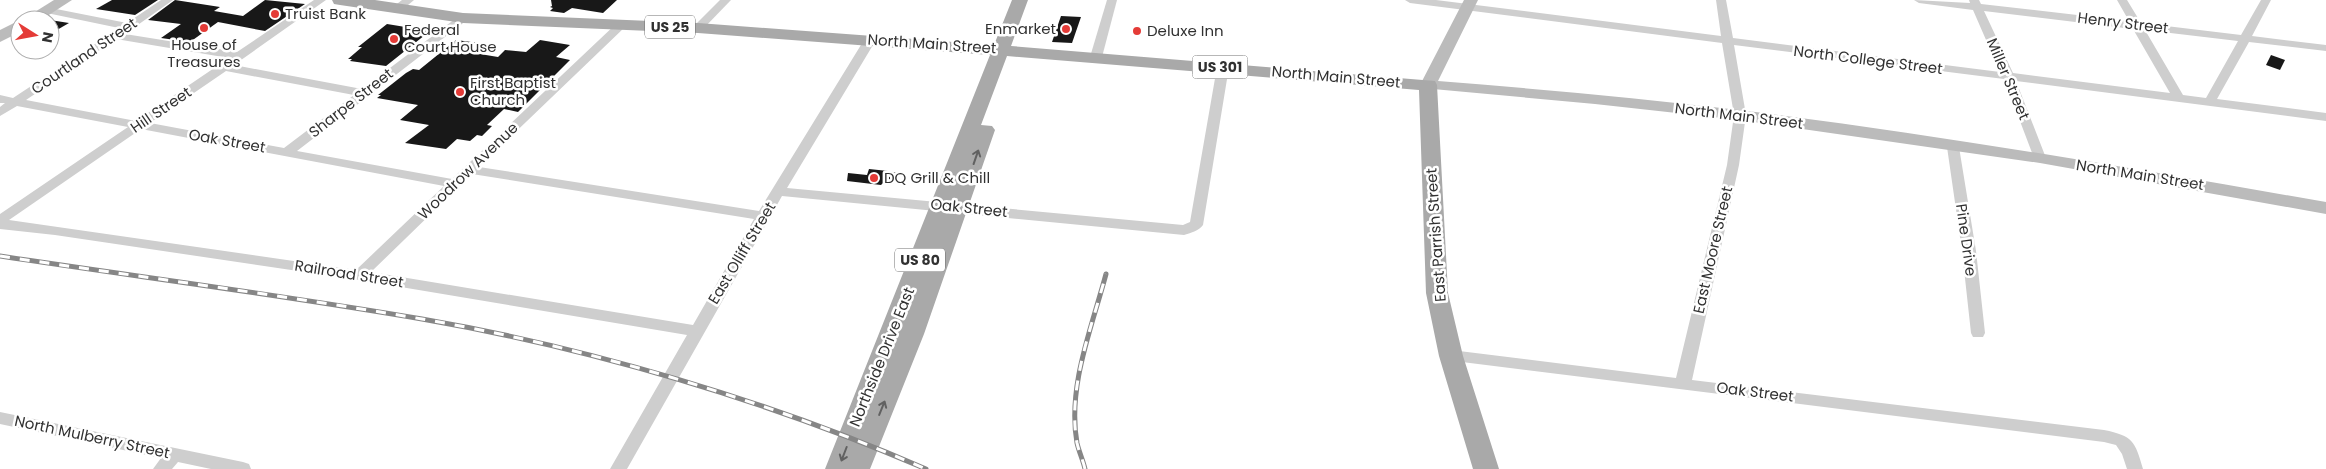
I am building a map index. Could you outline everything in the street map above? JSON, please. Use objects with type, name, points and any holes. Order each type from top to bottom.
[{"type":"main road","points":[[46,10],[65,0]]},
{"type":"main road","name":"North Main Street","points":[[340,0],[403,4],[463,18],[698,28],[1007,50],[1428,85]]},
{"type":"main road","points":[[1007,50],[1020,0]]},
{"type":"main road","points":[[1007,50],[1033,0]]},
{"type":"main road","name":"Northside Drive East","points":[[838,469],[950,206],[1007,50]]},
{"type":"main road","name":"East Parrish Street","points":[[1428,85],[1437,293],[1451,356],[1486,469]]},
{"type":"main road","name":"Northside Drive East","points":[[857,469],[912,334],[950,206]]},
{"type":"street","name":"Courtland Street","points":[[0,112],[168,0]]},
{"type":"street","name":"Hill Street","points":[[0,222],[321,0]]},
{"type":"street","points":[[698,28],[726,0]]},
{"type":"street","points":[[1096,57],[1112,0]]},
{"type":"street","name":"North College Street","points":[[1410,0],[1468,4],[1727,42],[2326,117]]},
{"type":"street","name":"East Moore Street","points":[[1683,383],[1733,165],[1740,116],[1721,0]]},
{"type":"street","name":"Henry Street","points":[[1919,0],[1975,4],[2326,48]]},
{"type":"street","points":[[2122,0],[2180,99]]},
{"type":"street","points":[[2210,102],[2266,0]]},
{"type":"street","points":[[1428,85],[1468,4]]},
{"type":"street","name":"Miller Street","points":[[1975,4],[2009,78],[2040,158]]},
{"type":"street","points":[[60,13],[127,26]]},
{"type":"street","name":"Sharpe Street","points":[[287,152],[463,18]]},
{"type":"street","name":"Woodrow Avenue","points":[[359,275],[621,25]]},
{"type":"street","points":[[116,36],[241,56]]},
{"type":"street","name":"East Olliff Street","points":[[618,469],[763,216],[870,40]]},
{"type":"street","points":[[224,67],[364,93]]},
{"type":"street","name":"Oak Street","points":[[779,191],[1184,230],[1196,225],[1223,67]]},
{"type":"street","name":"North Main Street","points":[[1428,85],[1595,99],[1740,116],[2040,158],[2326,208]]},
{"type":"street","name":"Oak Street","points":[[0,98],[455,184]]},
{"type":"street","name":"Pine Drive","points":[[1953,147],[1969,251],[1978,333]]},
{"type":"street","points":[[470,170],[676,204],[763,216]]},
{"type":"street","name":"Railroad Street","points":[[0,222],[359,275],[696,331]]},
{"type":"street","name":"Oak Street","points":[[1451,356],[2059,429],[2121,440],[2130,452],[2134,469]]},
{"type":"street","name":"North Mulberry Street","points":[[0,418],[243,469]]},
{"type":"street","points":[[161,469],[176,455]]},
{"type":"building","points":[[112,0],[158,0],[135,15],[96,9]]},
{"type":"building","points":[[175,0],[220,7],[214,11],[243,16],[265,0],[305,4],[265,31],[218,22],[190,42],[161,38],[181,24],[148,20]]},
{"type":"building","points":[[551,0],[617,0],[603,13],[572,8],[564,13],[550,11],[553,8],[550,7],[552,6]]},
{"type":"building","name":"Enmarket","points":[[1061,16],[1081,17],[1072,43],[1052,42]]},
{"type":"building","points":[[60,22],[69,23],[60,28]]},
{"type":"building","name":"Federal Court House","points":[[387,24],[430,31],[386,66],[350,61],[352,59],[348,59],[362,47],[358,47]]},
{"type":"building","name":"First Baptist Church","points":[[456,40],[479,43],[468,52],[498,57],[505,50],[526,52],[540,40],[570,45],[556,57],[570,60],[518,112],[504,109],[487,125],[492,126],[482,136],[477,135],[470,141],[457,139],[446,149],[405,143],[429,125],[400,120],[418,105],[377,98],[381,95],[378,95],[406,73],[413,69],[419,70]]},
{"type":"building","points":[[2271,55],[2285,60],[2280,70],[2266,65]]},
{"type":"building","name":"DQ Grill & Chill","points":[[869,169],[897,173],[893,184],[883,183],[881,185],[847,181],[848,173],[867,175]]},
{"type":"railway","points":[[0,256],[369,310],[550,345],[614,361],[742,399],[866,444],[926,469]]},
{"type":"railway","points":[[1085,469],[1077,443],[1075,400],[1088,336],[1106,274]]},
{"type":"place","name":"Truist Bank","points":[[275,14]]},
{"type":"place","name":"House of Treasures","points":[[204,28]]},
{"type":"place","name":"Enmarket","points":[[1066,29]]},
{"type":"place","name":"Deluxe Inn","points":[[1137,31]]},
{"type":"place","name":"Federal Court House","points":[[394,39]]},
{"type":"place","name":"First Baptist Church","points":[[460,92]]},
{"type":"place","name":"DQ Grill & Chill","points":[[874,178]]}]
